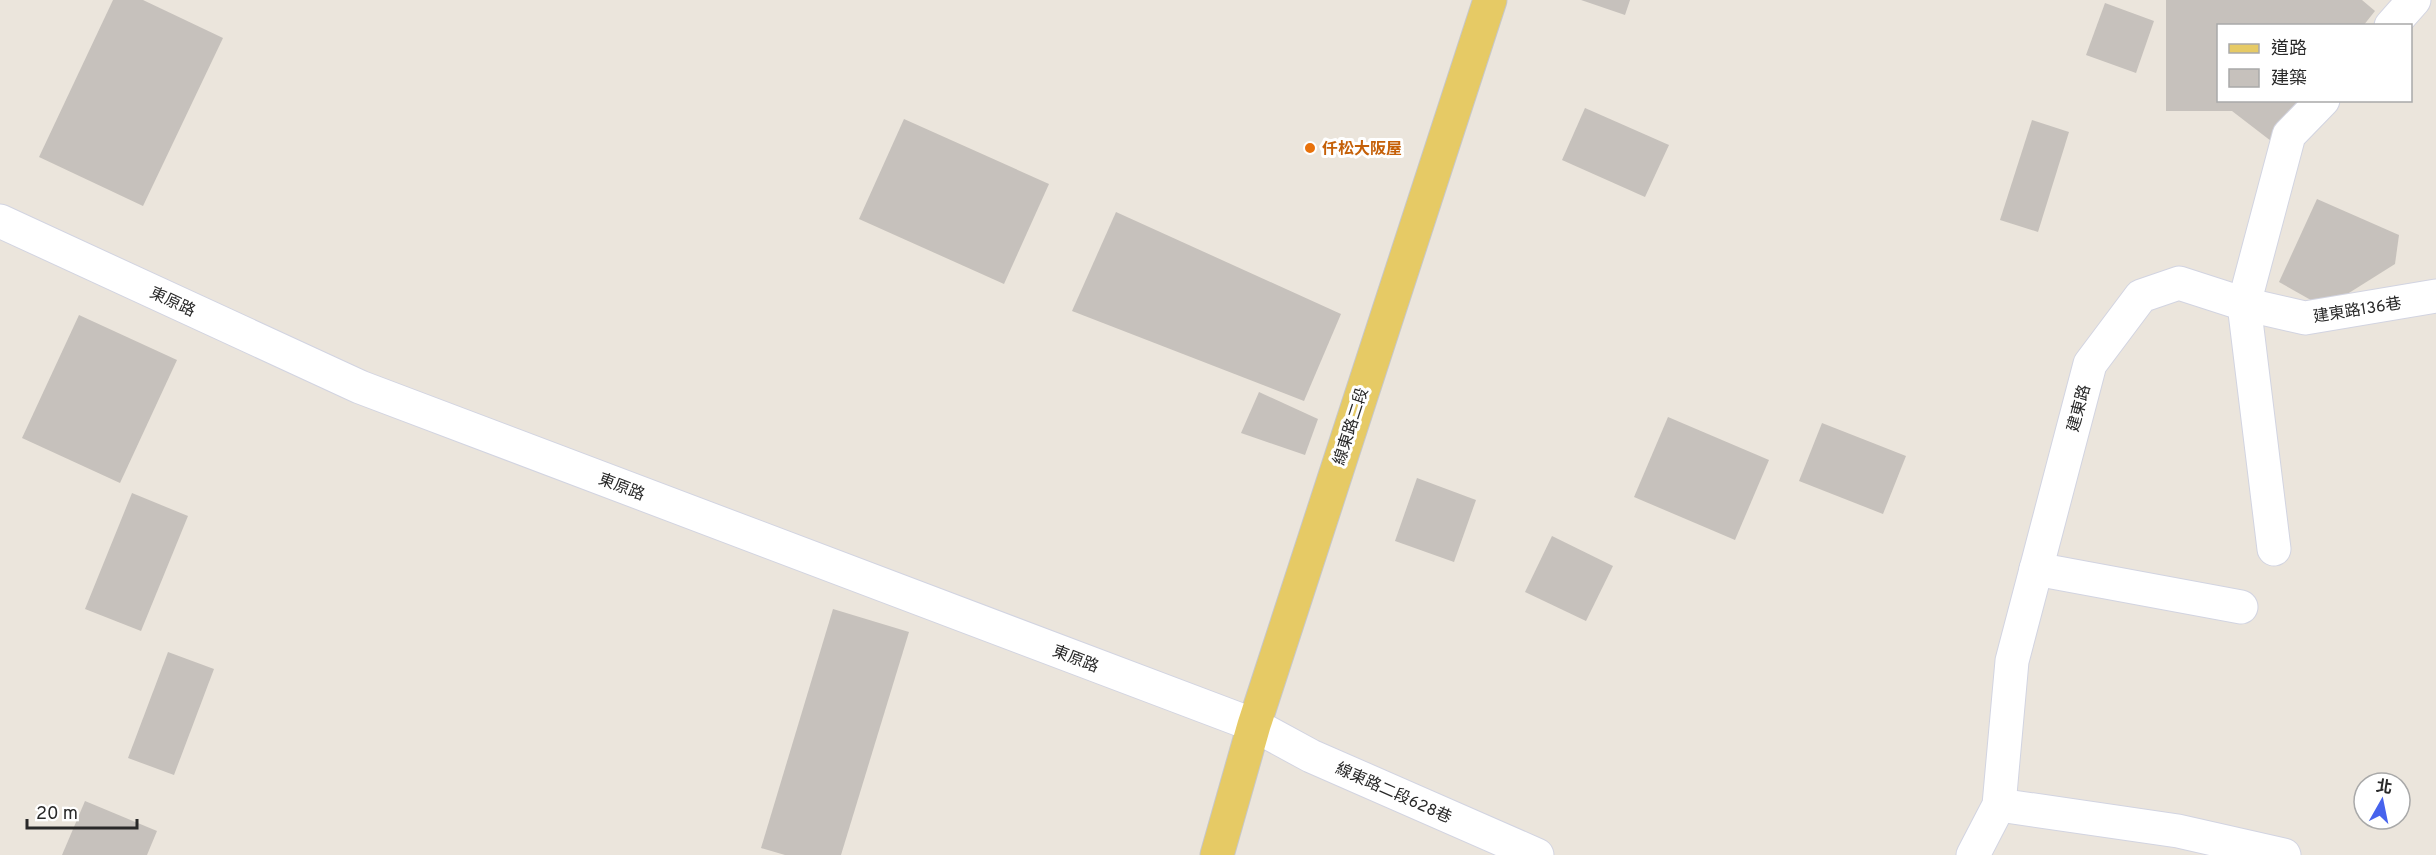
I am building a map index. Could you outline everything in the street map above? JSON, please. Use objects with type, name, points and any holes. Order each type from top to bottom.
[{"type":"main road","name":"線東路二段","points":[[1217,855],[1254,725],[1490,0]]},
{"type":"street","points":[[2393,24],[2414,0],[2436,15]]},
{"type":"street","points":[[2274,549],[2244,304],[2289,135],[2321,102]]},
{"type":"street","name":"東原路","points":[[0,221],[360,387],[1254,725]]},
{"type":"street","name":"建東路","points":[[1973,855],[1999,805],[2012,661],[2090,364],[2140,296],[2179,283],[2244,304]]},
{"type":"street","name":"建東路136巷","points":[[2244,304],[2305,318],[2436,296]]},
{"type":"street","points":[[2036,569],[2241,607]]},
{"type":"street","name":"線東路二段628巷","points":[[1254,725],[1311,756],[1537,855]]},
{"type":"street","points":[[1999,805],[2178,831],[2284,855]]},
{"type":"building","points":[[113,0],[143,0],[223,38],[143,206],[39,157]]},
{"type":"building","points":[[1581,0],[1630,0],[1625,15]]},
{"type":"building","points":[[2166,0],[2362,0],[2375,11],[2365,24],[2217,24],[2217,102],[2302,102],[2271,141],[2232,111],[2166,111]]},
{"type":"building","points":[[2105,3],[2154,21],[2136,73],[2086,55]]},
{"type":"building","points":[[1585,108],[1669,145],[1645,197],[1562,160]]},
{"type":"building","points":[[904,119],[1049,184],[1004,284],[859,219]]},
{"type":"building","points":[[2032,120],[2069,132],[2038,232],[2000,220]]},
{"type":"building","points":[[2317,199],[2399,235],[2395,264],[2325,308],[2279,282]]},
{"type":"building","points":[[1116,212],[1341,314],[1304,401],[1072,311]]},
{"type":"building","points":[[79,315],[177,360],[120,483],[22,438]]},
{"type":"building","points":[[1259,392],[1318,419],[1305,455],[1241,433]]},
{"type":"building","points":[[1668,417],[1769,460],[1735,540],[1634,497]]},
{"type":"building","points":[[1822,423],[1906,456],[1883,514],[1799,481]]},
{"type":"building","points":[[1417,478],[1476,500],[1454,562],[1395,541]]},
{"type":"building","points":[[132,493],[188,516],[141,631],[85,609]]},
{"type":"building","points":[[1552,536],[1613,566],[1586,621],[1525,592]]},
{"type":"building","points":[[833,609],[909,632],[841,855],[785,855],[761,848]]},
{"type":"building","points":[[168,652],[214,669],[174,775],[128,758]]},
{"type":"building","points":[[85,801],[157,831],[147,855],[62,855]]},
{"type":"place","name":"仟松大阪屋","points":[[1310,148]]}]
